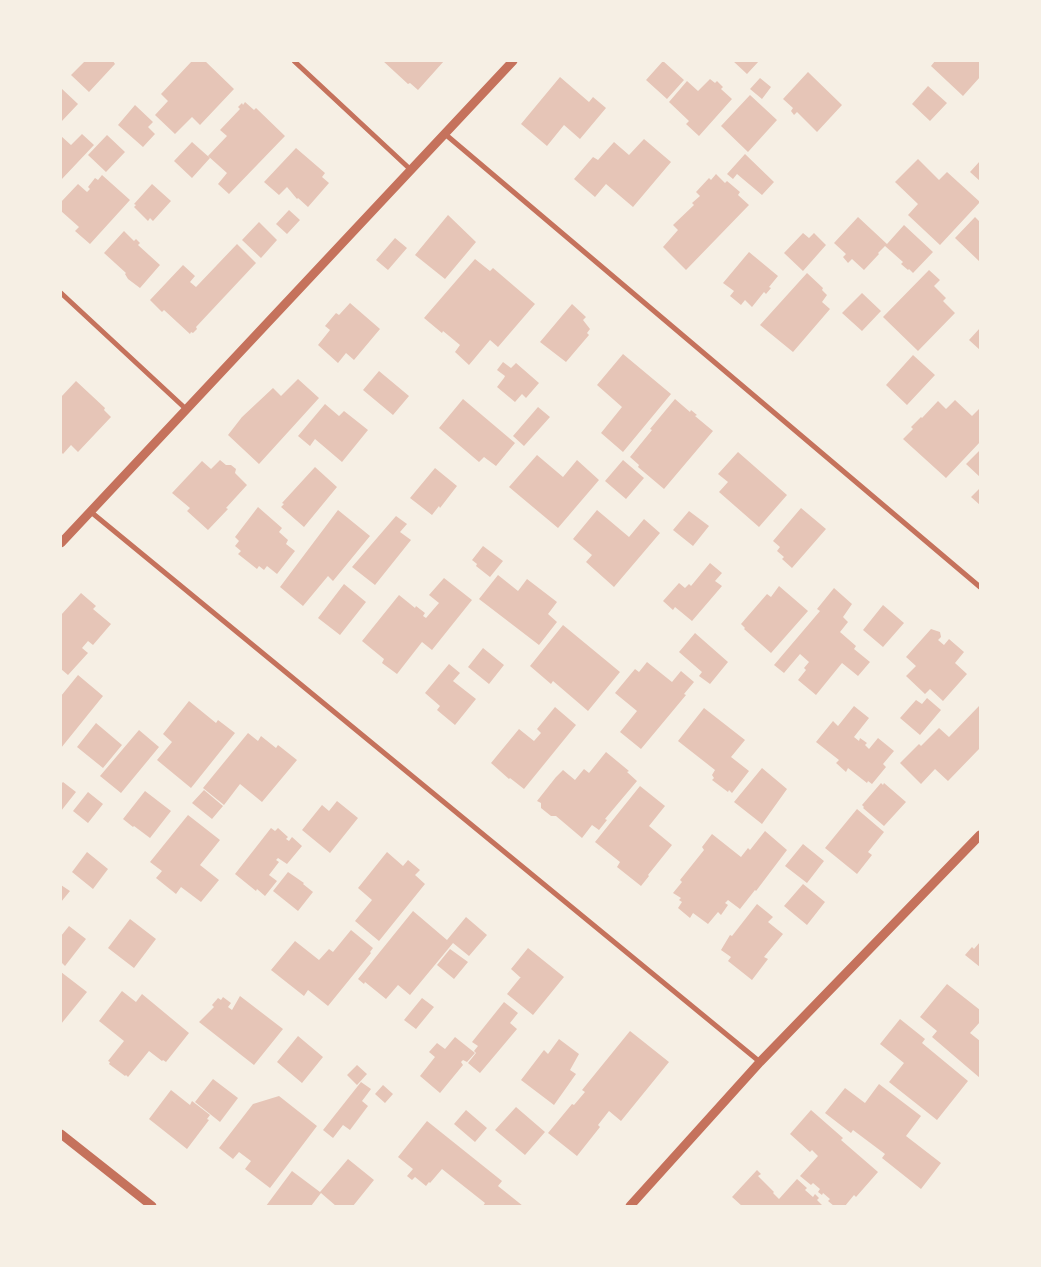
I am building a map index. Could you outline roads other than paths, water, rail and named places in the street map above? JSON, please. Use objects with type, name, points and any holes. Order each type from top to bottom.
[{"type":"street","points":[[294,61],[412,170]]},
{"type":"street","points":[[61,543],[513,61]]},
{"type":"street","points":[[445,134],[980,587]]},
{"type":"street","points":[[61,292],[187,410]]},
{"type":"street","points":[[91,512],[760,1062]]},
{"type":"street","points":[[630,1206],[760,1062],[980,835]]},
{"type":"street","points":[[61,1134],[152,1206]]}]
